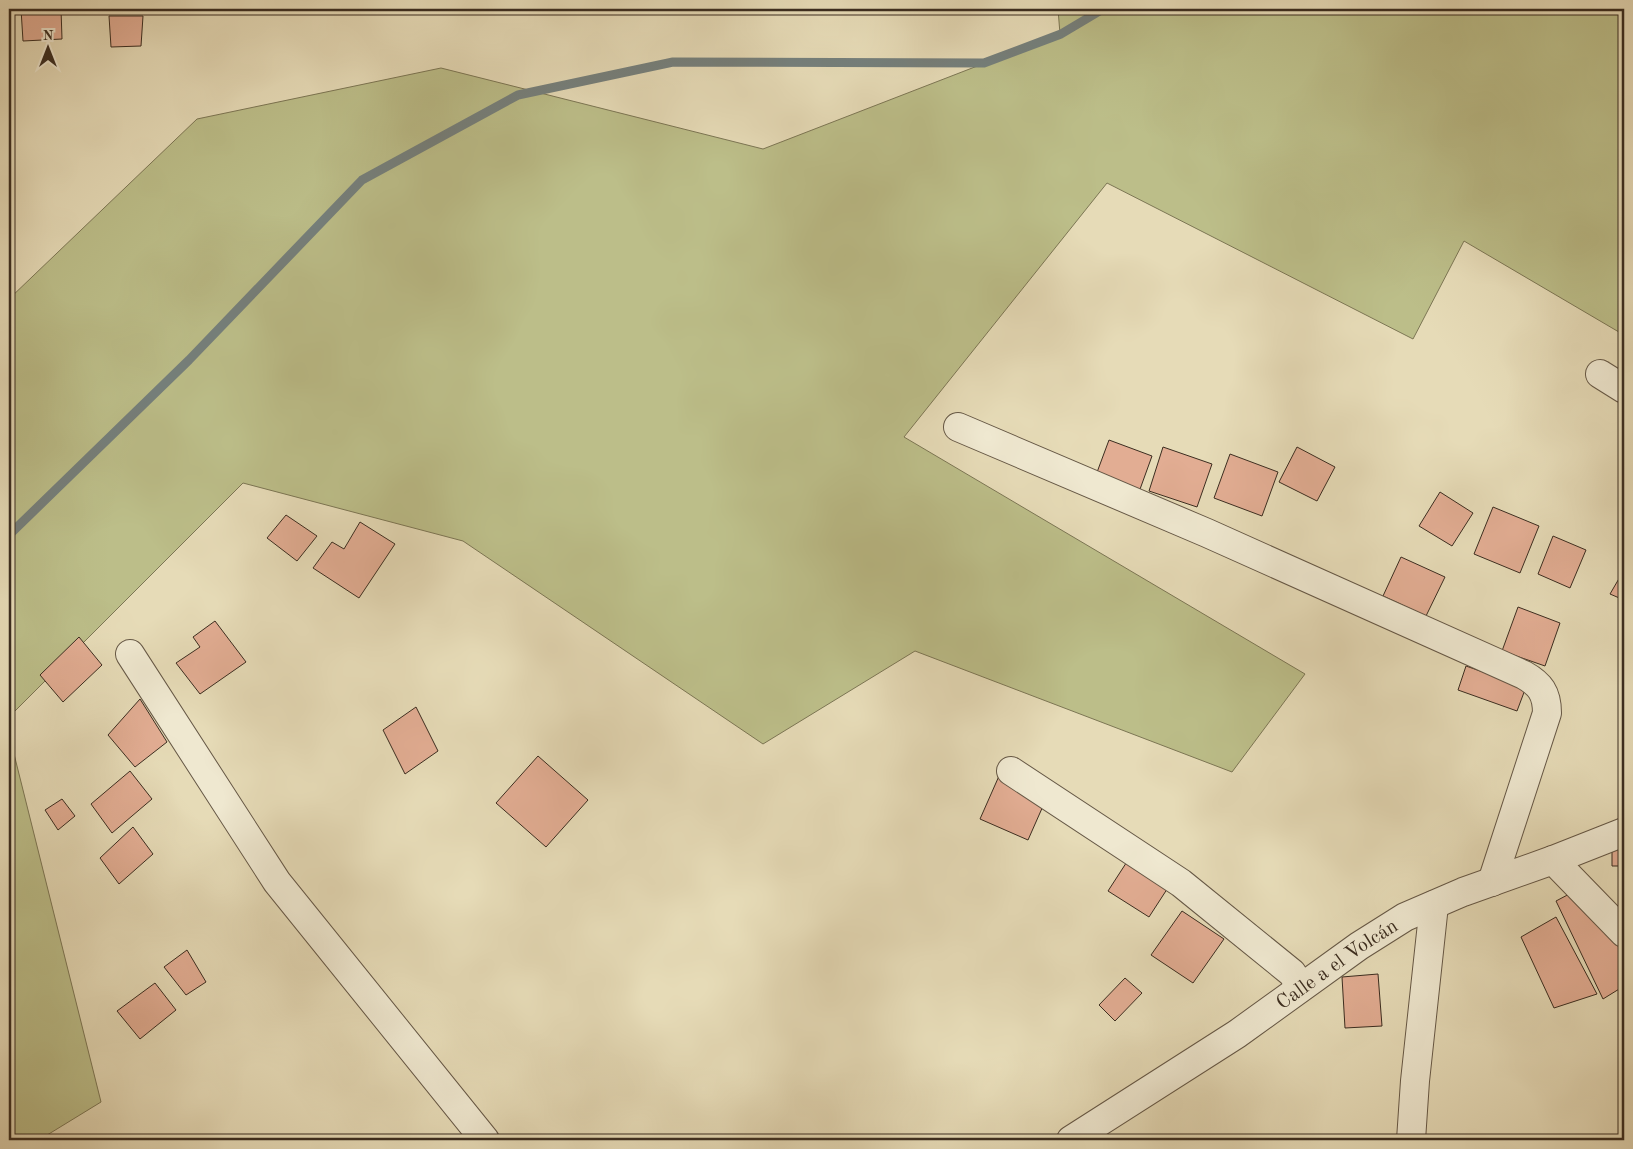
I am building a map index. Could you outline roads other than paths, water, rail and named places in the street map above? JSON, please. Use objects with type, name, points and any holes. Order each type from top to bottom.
[{"type":"street","points":[[1600,374],[1624,389]]},
{"type":"street","points":[[958,427],[1208,534],[1515,670],[1535,681],[1542,690],[1547,702],[1547,713],[1492,882]]},
{"type":"street","points":[[130,654],[277,882],[485,1140]]},
{"type":"street","points":[[1011,771],[1181,883],[1292,973],[1301,988]]},
{"type":"street","name":"Calle a el Volcán","points":[[1071,1140],[1236,1034],[1367,941],[1405,917],[1434,904],[1624,832]]},
{"type":"street","points":[[1553,860],[1624,933]]},
{"type":"street","points":[[1411,1140],[1415,1081],[1434,904]]},
{"type":"waterway","points":[[9,535],[189,360],[362,180],[518,95],[673,62],[984,63],[1061,34],[1103,9]]}]
